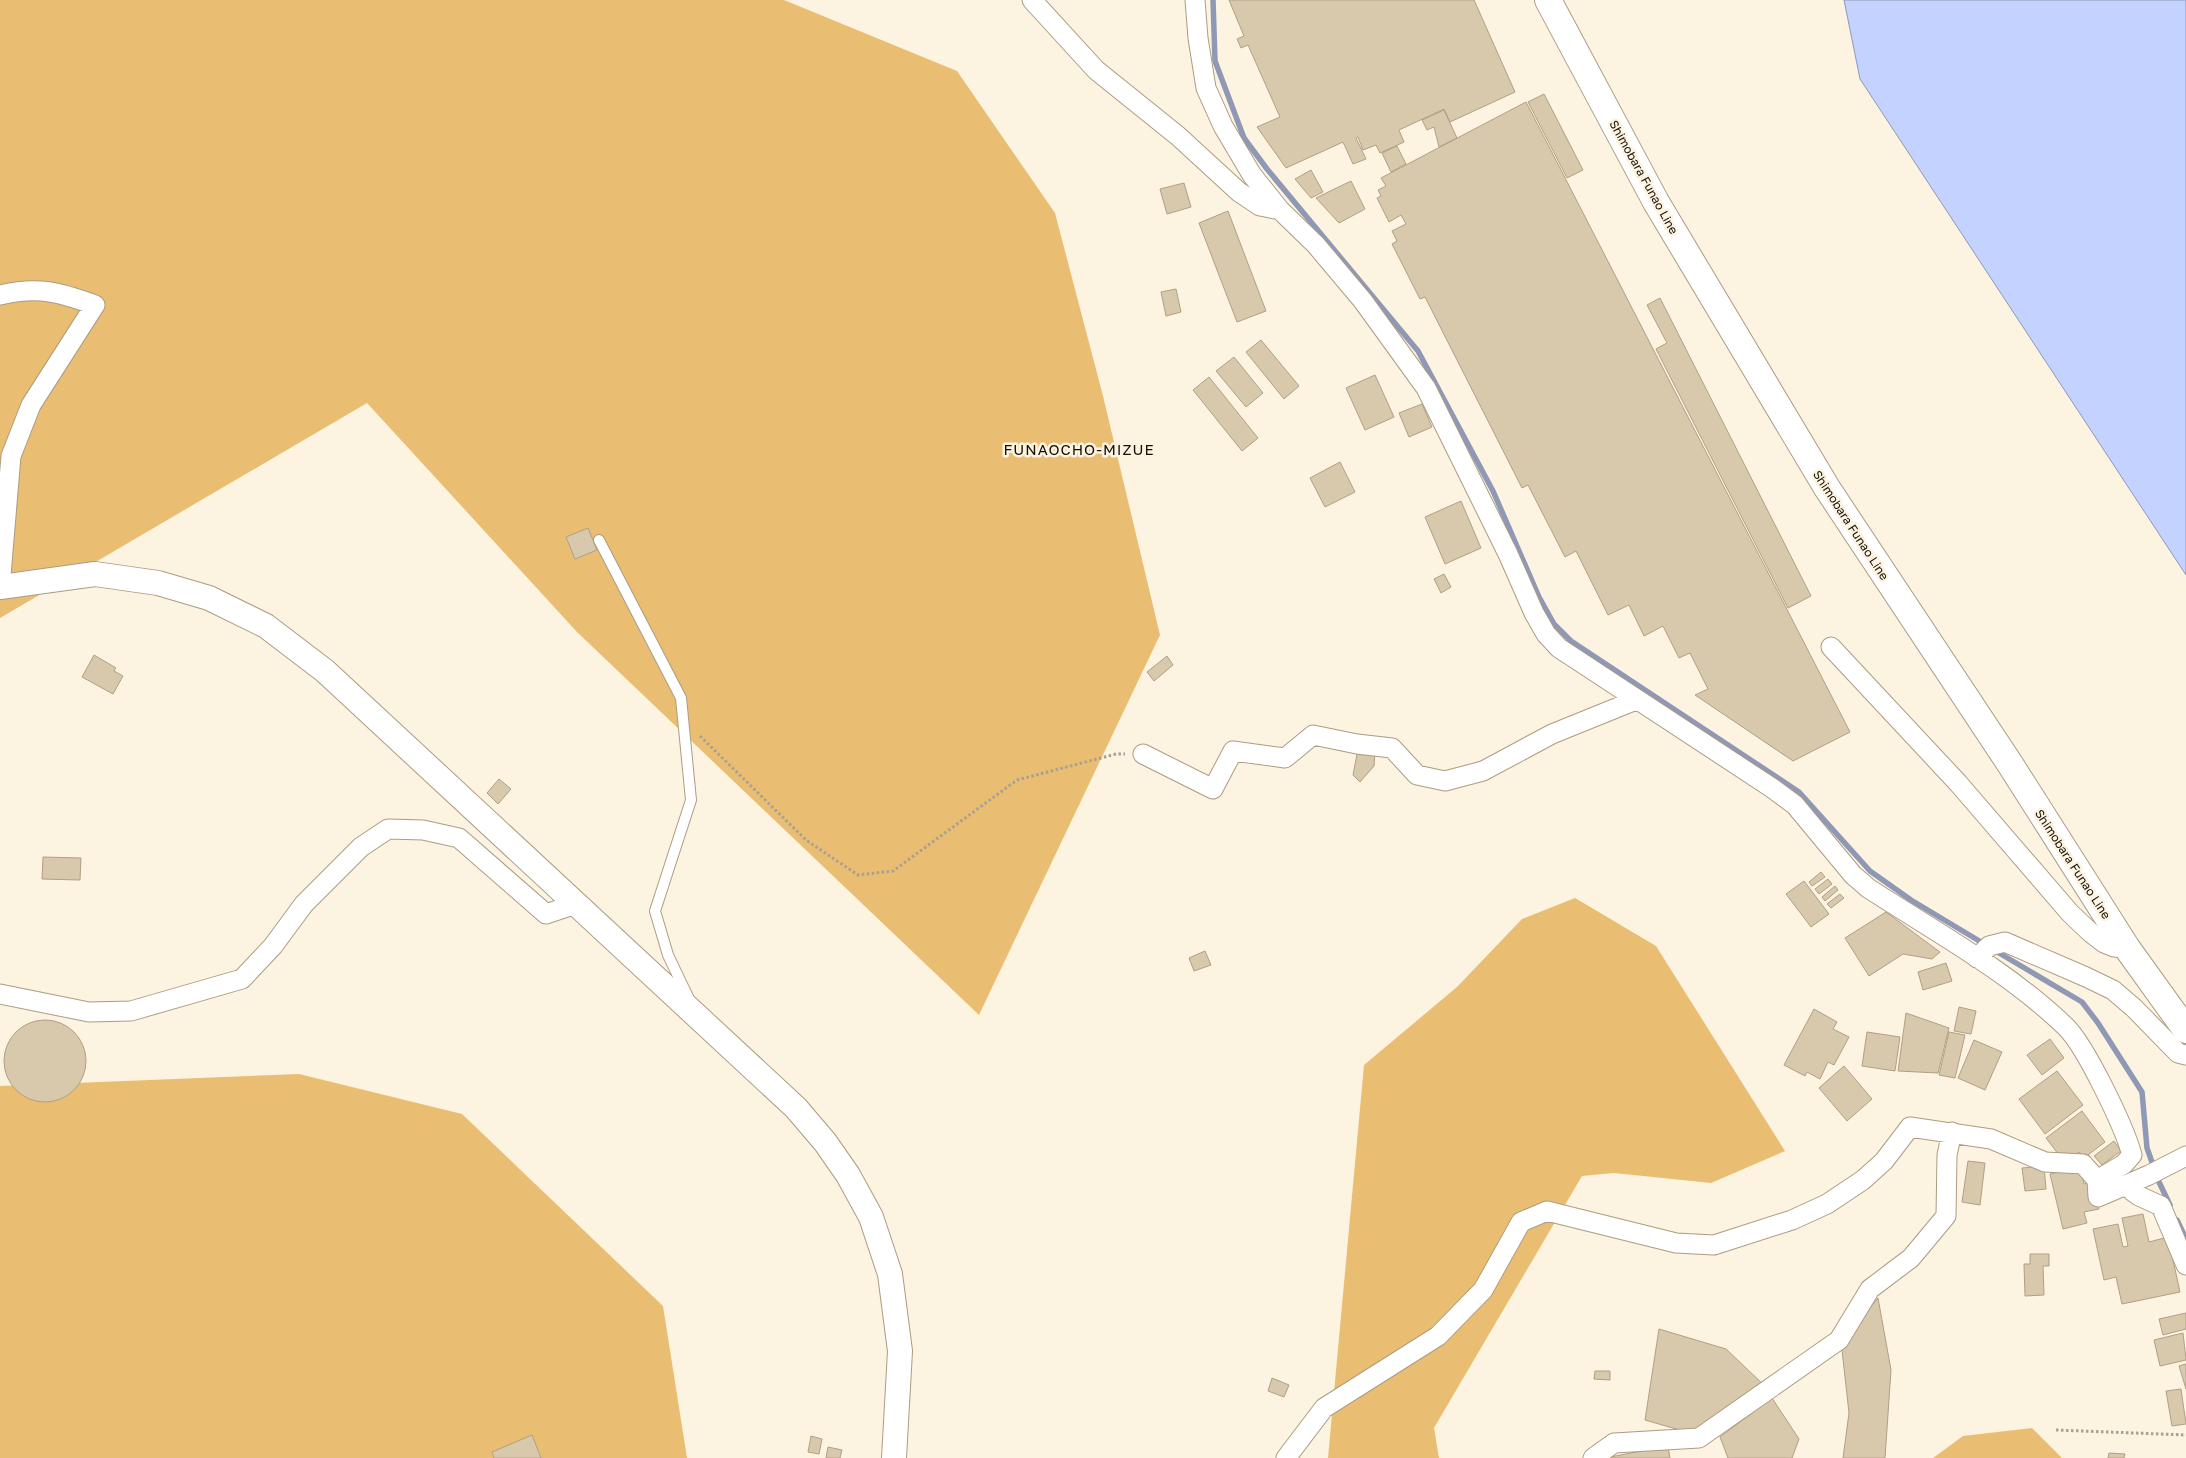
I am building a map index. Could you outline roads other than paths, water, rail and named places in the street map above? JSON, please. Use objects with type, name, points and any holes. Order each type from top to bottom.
[{"type":"main road","name":"Shimobara Funao Line","points":[[1548,0],[1656,202],[1826,488],[2010,764],[2127,948],[2186,1030]]},
{"type":"street","points":[[1032,0],[1096,70],[1178,136],[1239,192],[1260,206],[1280,210]]},
{"type":"street","points":[[1195,0],[1198,38],[1206,88],[1223,126],[1252,175],[1280,210],[1316,245],[1363,301],[1426,388],[1504,546],[1534,613],[1546,634],[1559,648],[1795,805],[1853,876],[1868,888],[1983,952],[2019,988],[2066,1028],[2082,1048],[2130,1146],[2132,1155],[2127,1177],[2139,1196],[2161,1206],[2186,1265]]},
{"type":"street","points":[[0,295],[20,290],[60,292],[94,305],[31,405],[11,456],[0,587],[95,574],[158,583],[209,598],[266,626],[325,671],[802,1115],[825,1142],[848,1175],[871,1217],[890,1274],[900,1351],[894,1458]]},
{"type":"street","points":[[1831,647],[1958,783],[2070,913],[2104,943],[2114,947],[2127,948]]},
{"type":"street","points":[[1143,754],[1213,789],[1233,751],[1285,758],[1314,735],[1357,744],[1392,748],[1417,776],[1445,781],[1483,771],[1552,734],[1636,700]]},
{"type":"street","points":[[0,994],[89,1012],[131,1011],[242,979],[273,946],[304,904],[361,847],[388,830],[423,830],[459,838],[546,914],[576,904]]},
{"type":"street","points":[[1983,952],[2005,942],[2113,990],[2134,1008],[2178,1053],[2186,1055]]},
{"type":"street","points":[[1286,1458],[1324,1408],[1438,1336],[1483,1290],[1521,1222],[1547,1211],[1676,1243],[1714,1245],[1792,1220],[1827,1204],[1863,1180],[1884,1161],[1910,1127],[1991,1139],[2045,1162],[2083,1164],[2097,1180],[2098,1197],[2149,1175],[2186,1156]]},
{"type":"street","points":[[1593,1458],[1614,1443],[1699,1438],[1794,1374],[1839,1340],[1870,1289],[1911,1258],[1946,1216],[1947,1155],[1952,1132]]},
{"type":"street","points":[[2097,1180],[2127,1177]]},
{"type":"lane","points":[[599,540],[680,698],[691,800],[654,911],[668,955],[697,1016]]},
{"type":"water","points":[[1844,0],[2186,0],[2186,575],[1860,79]]},
{"type":"waterway","points":[[1213,0],[1215,61],[1244,138],[1267,169],[1418,351],[1493,491],[1539,597],[1554,624],[1571,641],[1799,792],[1870,871],[1911,900],[1986,945]]},
{"type":"waterway","points":[[1994,950],[2082,1002],[2098,1023],[2142,1092],[2147,1148],[2159,1182],[2170,1205]]},
{"type":"waterway","points":[[2177,1220],[2186,1239]]},
{"type":"district","name":"FUNAOCHO-MIZUE","points":[[1079,449]]}]
